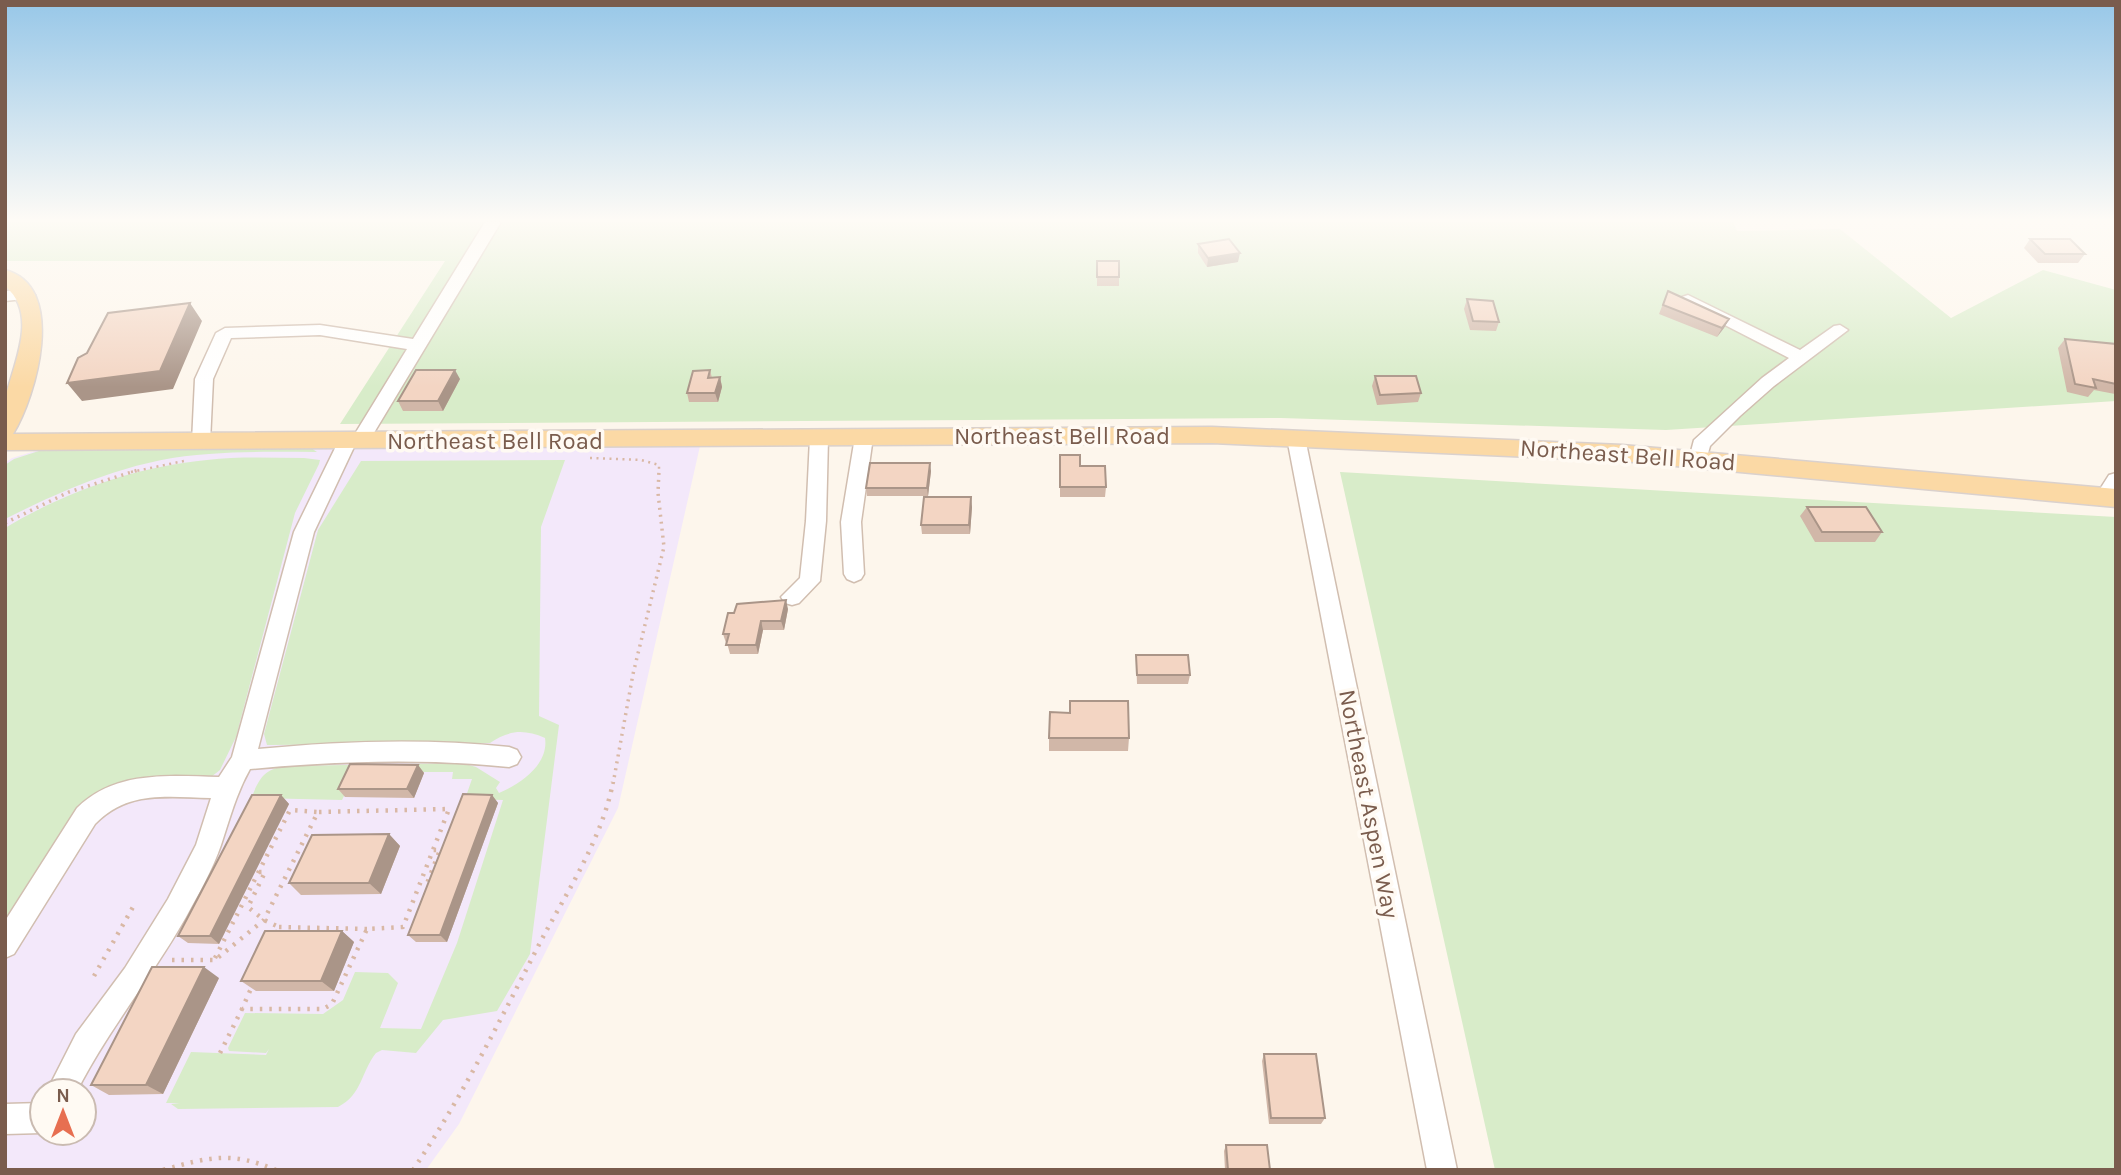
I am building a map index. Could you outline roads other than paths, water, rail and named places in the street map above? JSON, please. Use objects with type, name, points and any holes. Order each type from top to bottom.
[{"type":"main road","points":[[5,429],[20,396],[31,343],[32,314],[16,295],[22,288],[6,277]]},
{"type":"main road","name":"Northeast Bell Road","points":[[5,442],[197,451],[353,442],[1133,435],[1296,438],[1547,449],[2112,491]]},
{"type":"street","points":[[68,1077],[86,1044],[135,977],[177,908],[208,847],[226,788],[243,760],[304,532],[353,442],[459,277]]},
{"type":"street","points":[[1688,300],[1802,358]]},
{"type":"street","points":[[197,451],[205,379],[225,332],[320,330],[417,345]]},
{"type":"street","points":[[1698,459],[1701,444],[1768,382],[1840,330]]},
{"type":"street","points":[[854,574],[849,545],[850,514],[864,437]]},
{"type":"street","points":[[792,597],[810,581],[816,521],[819,438]]},
{"type":"street","name":"Northeast Aspen Way","points":[[1296,438],[1442,1170]]},
{"type":"street","points":[[243,760],[300,754],[451,750],[509,757]]},
{"type":"street","points":[[5,945],[86,816],[99,801],[128,789],[226,788]]},
{"type":"street","points":[[5,1119],[28,1118]]}]
